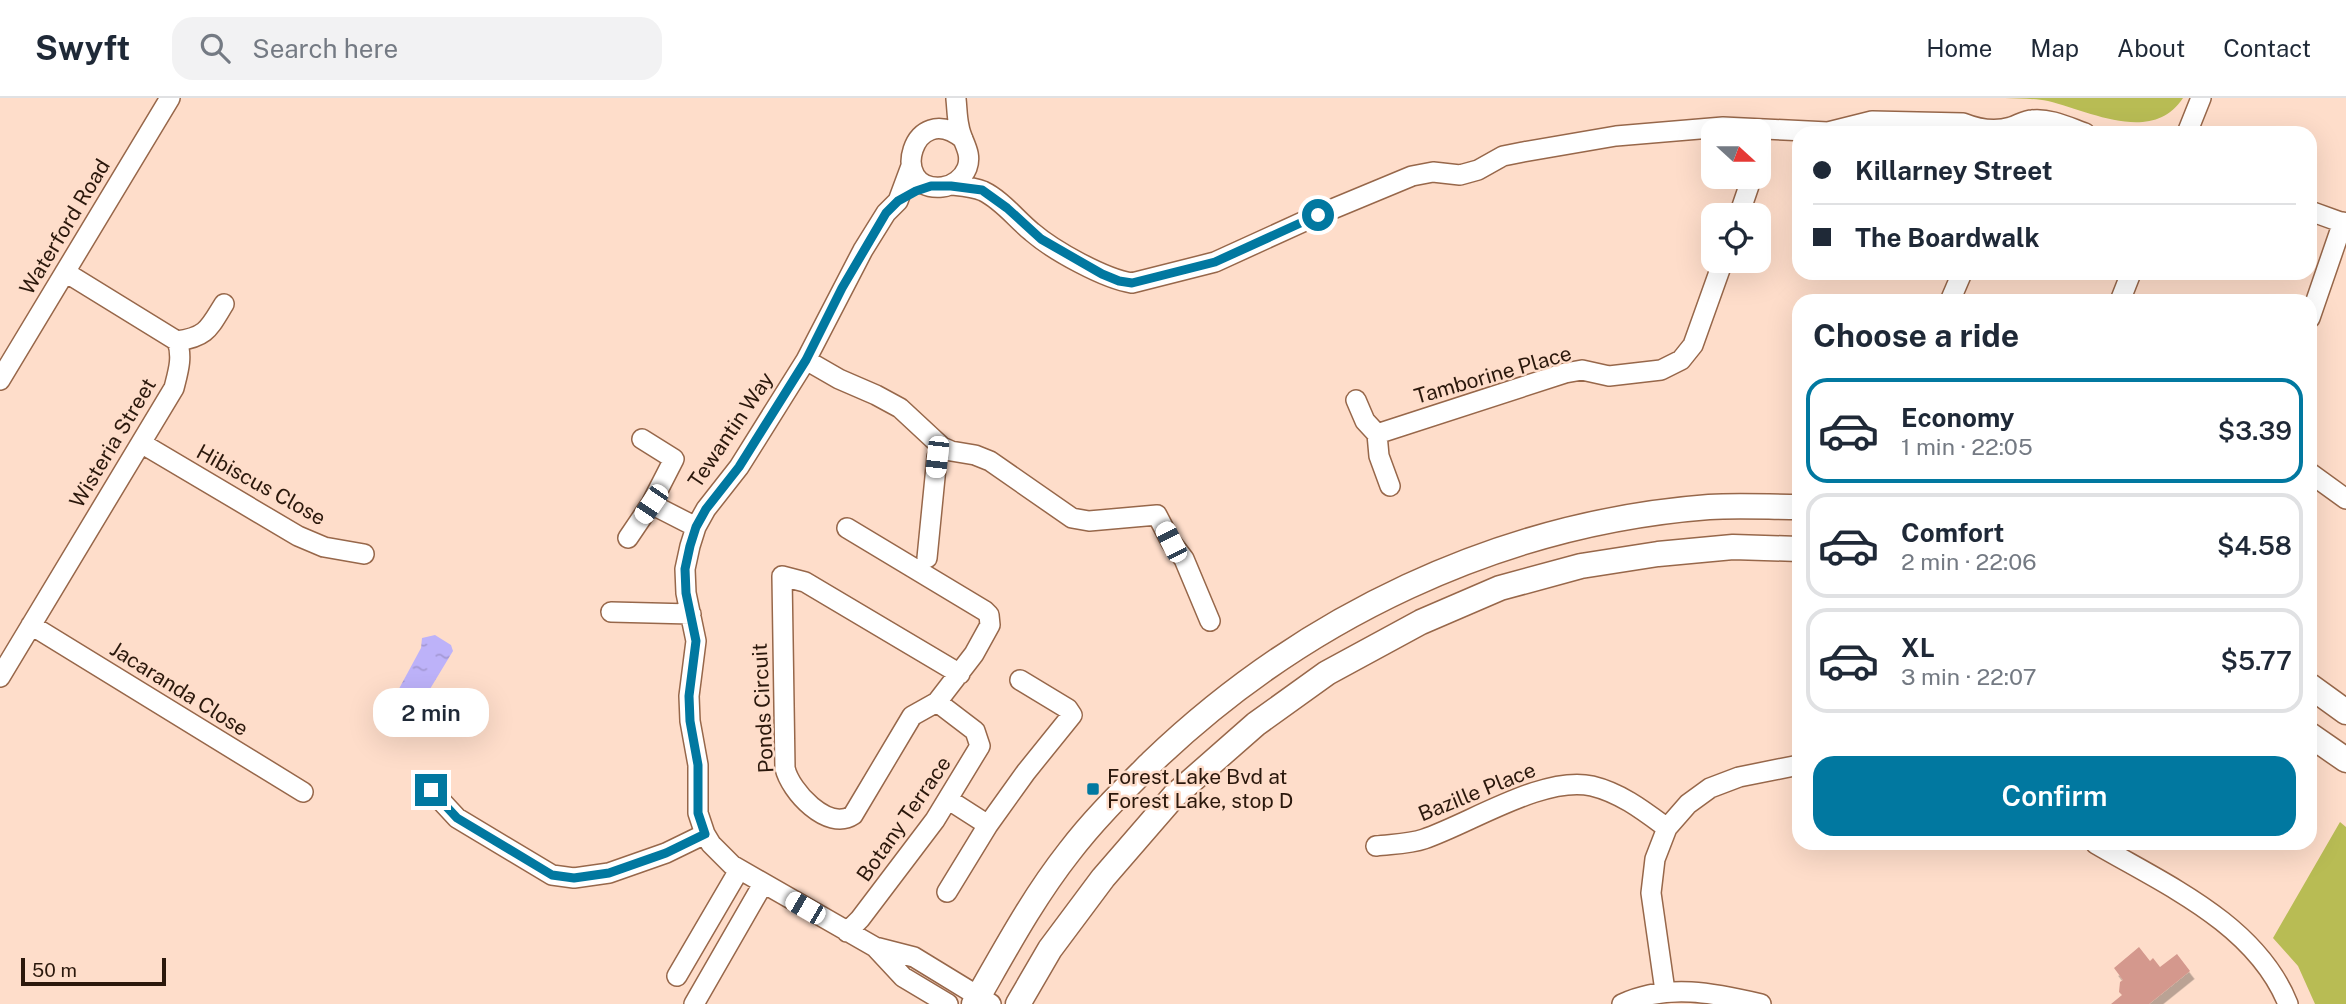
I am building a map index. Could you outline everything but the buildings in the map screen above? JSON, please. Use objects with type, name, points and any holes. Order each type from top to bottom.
[{"type":"main road","points":[[981,1001],[1031,906],[1069,852],[1116,798],[1184,732],[1242,684],[1312,638],[1389,594],[1525,541],[1622,519],[1709,507],[1792,507]]},
{"type":"main road","points":[[1018,1004],[1057,939],[1103,878],[1174,796],[1256,724],[1327,673],[1421,622],[1500,588],[1581,566],[1658,554],[1733,547],[1792,549]]},
{"type":"main road","points":[[2317,691],[2346,712]]},
{"type":"main road","points":[[2317,740],[2346,760]]},
{"type":"street","name":"Waterford Road","points":[[0,380],[170,98]]},
{"type":"street","points":[[2190,126],[2201,98]]},
{"type":"street","points":[[937,129],[956,99]]},
{"type":"street","points":[[941,186],[965,172],[969,163],[969,153],[959,128],[956,99]]},
{"type":"street","points":[[2015,126],[2029,120],[2046,120],[2064,126]]},
{"type":"street","points":[[1852,126],[1872,121],[1963,122],[1972,126]]},
{"type":"street","points":[[963,139],[951,131],[937,129],[924,133],[912,148],[911,166],[922,182],[982,190]]},
{"type":"street","points":[[969,163],[982,190],[1007,208],[1041,239],[1102,274],[1132,283],[1215,262],[1412,176],[1433,172],[1460,175],[1478,170],[1503,156],[1616,136],[1701,129]]},
{"type":"street","points":[[1771,131],[1792,131]]},
{"type":"street","name":"Tewantin Way","points":[[898,201],[911,166]]},
{"type":"street","name":"Tewantin Way","points":[[941,186],[916,191],[898,201],[886,213],[863,250],[806,360],[739,467],[720,489],[696,527],[685,569],[686,593],[696,641],[689,696],[690,721],[698,765],[698,813],[705,834],[721,856],[739,870],[875,947],[914,957],[981,1001]]},
{"type":"street","points":[[2317,213],[2344,223],[2317,298]]},
{"type":"street","points":[[65,272],[177,341],[196,338],[209,328],[224,304]]},
{"type":"street","name":"Tamborine Place","points":[[1377,434],[1565,373],[1582,370],[1609,376],[1661,370],[1681,360],[1693,345],[1719,273]]},
{"type":"street","name":"Wisteria Street","points":[[0,677],[174,388],[181,351],[177,341]]},
{"type":"street","points":[[806,360],[900,408],[942,447],[990,461],[1072,518],[1089,521],[1157,515],[1171,542],[1184,559],[1210,621]]},
{"type":"street","points":[[1356,400],[1365,421],[1377,434],[1379,456],[1390,486]]},
{"type":"street","points":[[628,538],[651,504],[674,459],[642,439]]},
{"type":"street","name":"Hibiscus Close","points":[[141,443],[298,536],[324,547],[364,554]]},
{"type":"street","points":[[927,558],[937,457],[942,447]]},
{"type":"street","points":[[2317,479],[2346,499]]},
{"type":"street","points":[[651,504],[696,527]]},
{"type":"street","points":[[847,528],[989,615],[987,633],[960,674]]},
{"type":"street","name":"Ponds Circuit","points":[[782,576],[805,582],[960,674],[937,702],[912,716],[853,815],[847,819],[835,820],[817,810],[798,794],[787,779],[782,576]]},
{"type":"street","points":[[611,612],[691,614]]},
{"type":"street","name":"Jacaranda Close","points":[[31,625],[303,792]]},
{"type":"street","points":[[947,892],[988,825],[1072,715],[1068,709],[1020,680]]},
{"type":"street","name":"Botany Terrace","points":[[847,932],[860,919],[949,800],[976,753],[980,740],[970,725],[937,702]]},
{"type":"street","points":[[1665,991],[1651,893],[1655,859],[1667,828],[1688,804],[1710,788],[1739,777],[1792,766]]},
{"type":"street","name":"Bazille Place","points":[[1376,846],[1422,840],[1549,787],[1574,783],[1615,794],[1667,828]]},
{"type":"street","points":[[431,790],[457,818],[552,875],[574,878],[609,873],[666,853],[705,834]]},
{"type":"street","points":[[949,800],[988,825]]},
{"type":"street","points":[[2106,850],[2224,921],[2253,950],[2282,989],[2288,1004]]},
{"type":"street","points":[[677,976],[739,870]]},
{"type":"street","points":[[694,1004],[763,884]]},
{"type":"street","name":"Tewantin Way","points":[[875,947],[903,976],[948,1004]]},
{"type":"street","points":[[1622,1004],[1665,991],[1724,995],[1761,1004]]},
{"type":"shaded area","points":[[2005,98],[2183,98],[2170,112],[2155,120],[2138,122],[2101,117],[2048,101]]},
{"type":"shaded area","points":[[2340,822],[2346,827],[2346,1004],[2315,1004],[2298,966],[2273,938]]},
{"type":"water","points":[[435,635],[451,645],[453,651],[413,717],[395,705],[394,698],[421,648],[422,638]]},
{"type":"place","name":"Forest Lake Bvd at Forest Lake, stop D","points":[[1093,789]]},
{"type":"route","points":[[431,790],[457,818],[552,875],[574,878],[609,873],[666,853],[705,834],[698,813],[696,742],[690,721],[689,696],[696,641],[686,593],[685,569],[690,546],[706,509],[739,467],[806,360],[863,250],[886,213],[898,201],[931,186],[982,190],[1007,208],[1041,239],[1102,274],[1132,283],[1215,262],[1318,215]]}]
